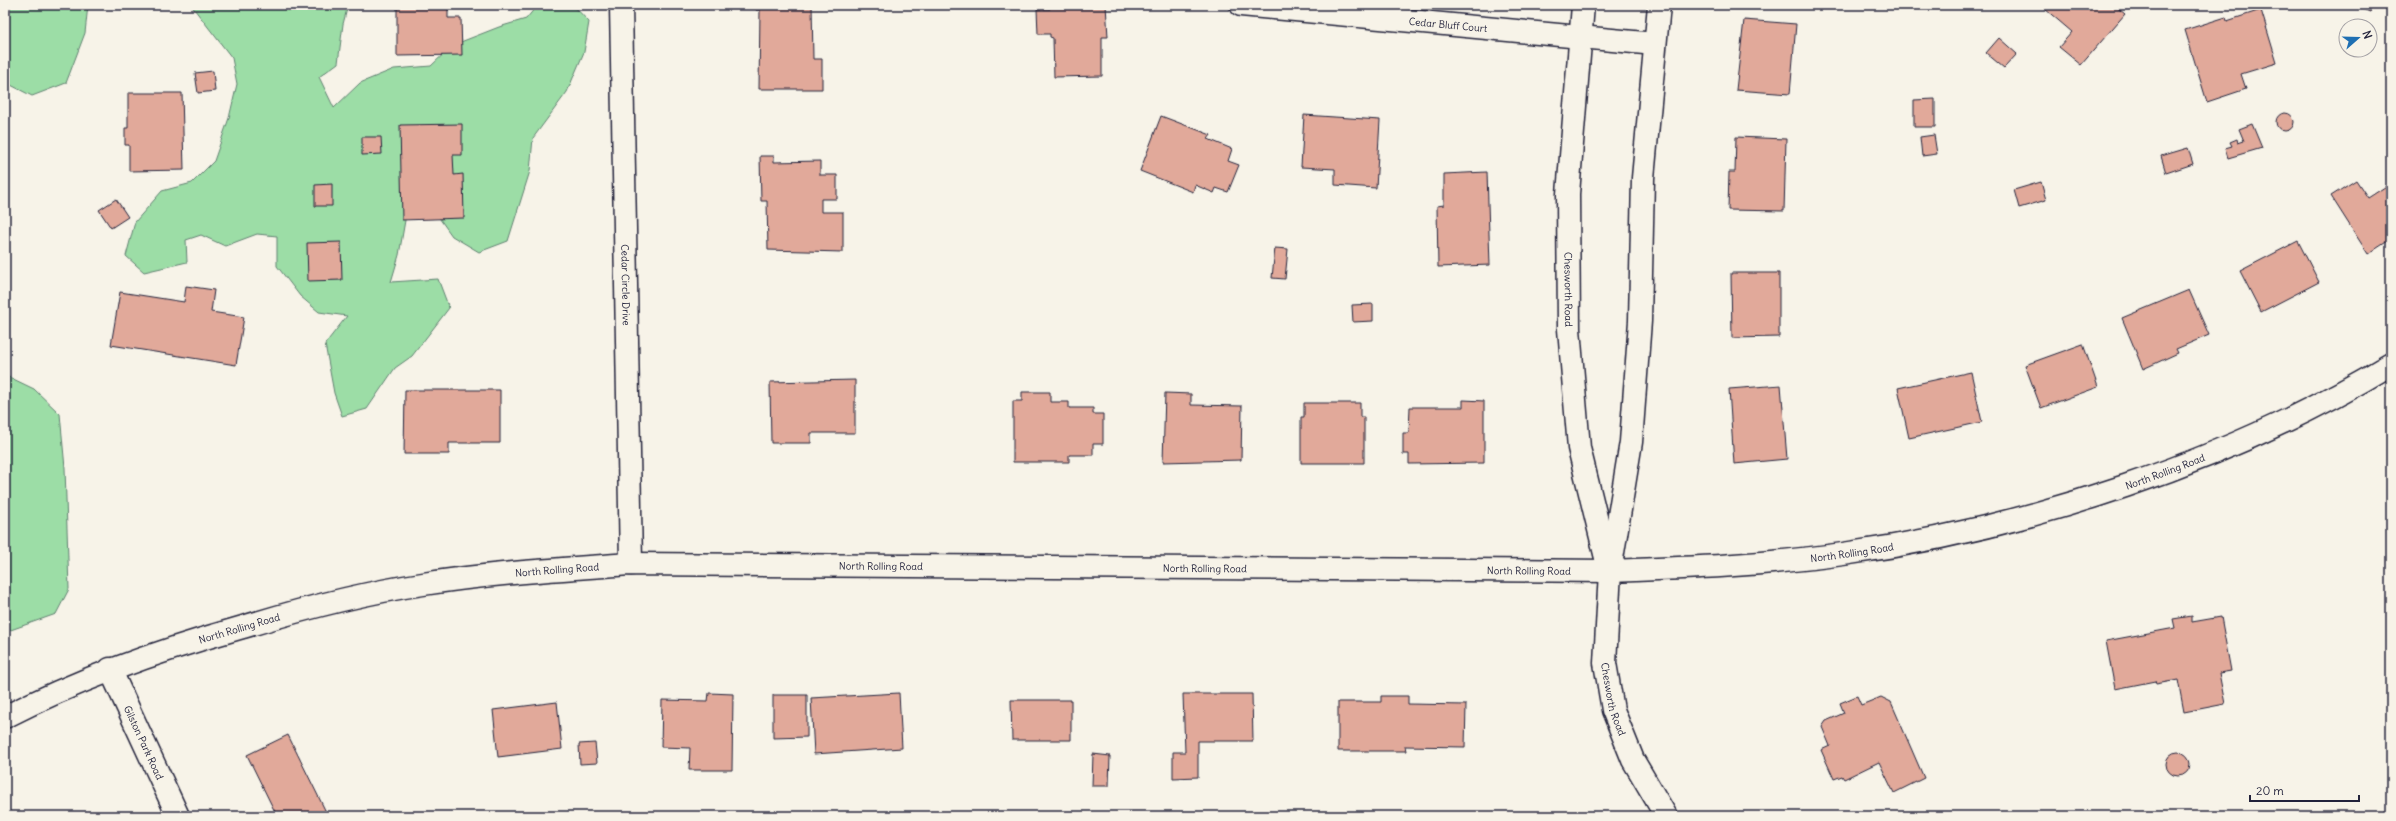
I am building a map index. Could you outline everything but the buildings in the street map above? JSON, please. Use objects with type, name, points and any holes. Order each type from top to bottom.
[{"type":"street","name":"Cedar Circle Drive","points":[[621,5],[631,564]]},
{"type":"street","name":"Cedar Bluff Court","points":[[1241,5],[1655,44]]},
{"type":"street","name":"Chesworth Road","points":[[1584,5],[1580,37],[1568,194],[1569,329],[1579,448],[1610,570]]},
{"type":"street","name":"Chesworth Road","points":[[1659,5],[1643,178],[1640,321],[1631,442],[1610,570],[1605,664],[1613,710],[1633,760],[1666,816]]},
{"type":"street","name":"North Rolling Road","points":[[5,716],[110,669],[218,634],[327,602],[423,584],[520,571],[631,564],[1610,570],[1736,566],[1844,554],[1971,530],[2106,493],[2232,445],[2356,385],[2391,364]]},
{"type":"street","name":"Gilston Park Road","points":[[110,669],[178,816]]},
{"type":"green space","points":[[5,5],[88,5],[85,33],[66,83],[32,96],[5,82]]},
{"type":"green space","points":[[191,5],[348,5],[343,24],[338,63],[319,77],[334,108],[360,83],[394,69],[431,66],[453,45],[499,27],[526,19],[536,7],[573,5],[589,22],[584,52],[567,92],[533,138],[530,171],[508,241],[479,252],[452,236],[412,180],[399,255],[391,282],[438,279],[449,308],[412,356],[395,368],[367,409],[342,416],[334,393],[325,344],[347,316],[319,312],[300,296],[277,266],[277,236],[257,234],[225,246],[201,235],[186,240],[187,262],[144,272],[126,256],[135,222],[162,191],[192,183],[214,161],[229,118],[237,84],[232,58]]},
{"type":"green space","points":[[5,375],[34,389],[60,414],[65,468],[69,589],[56,614],[5,632]]}]
